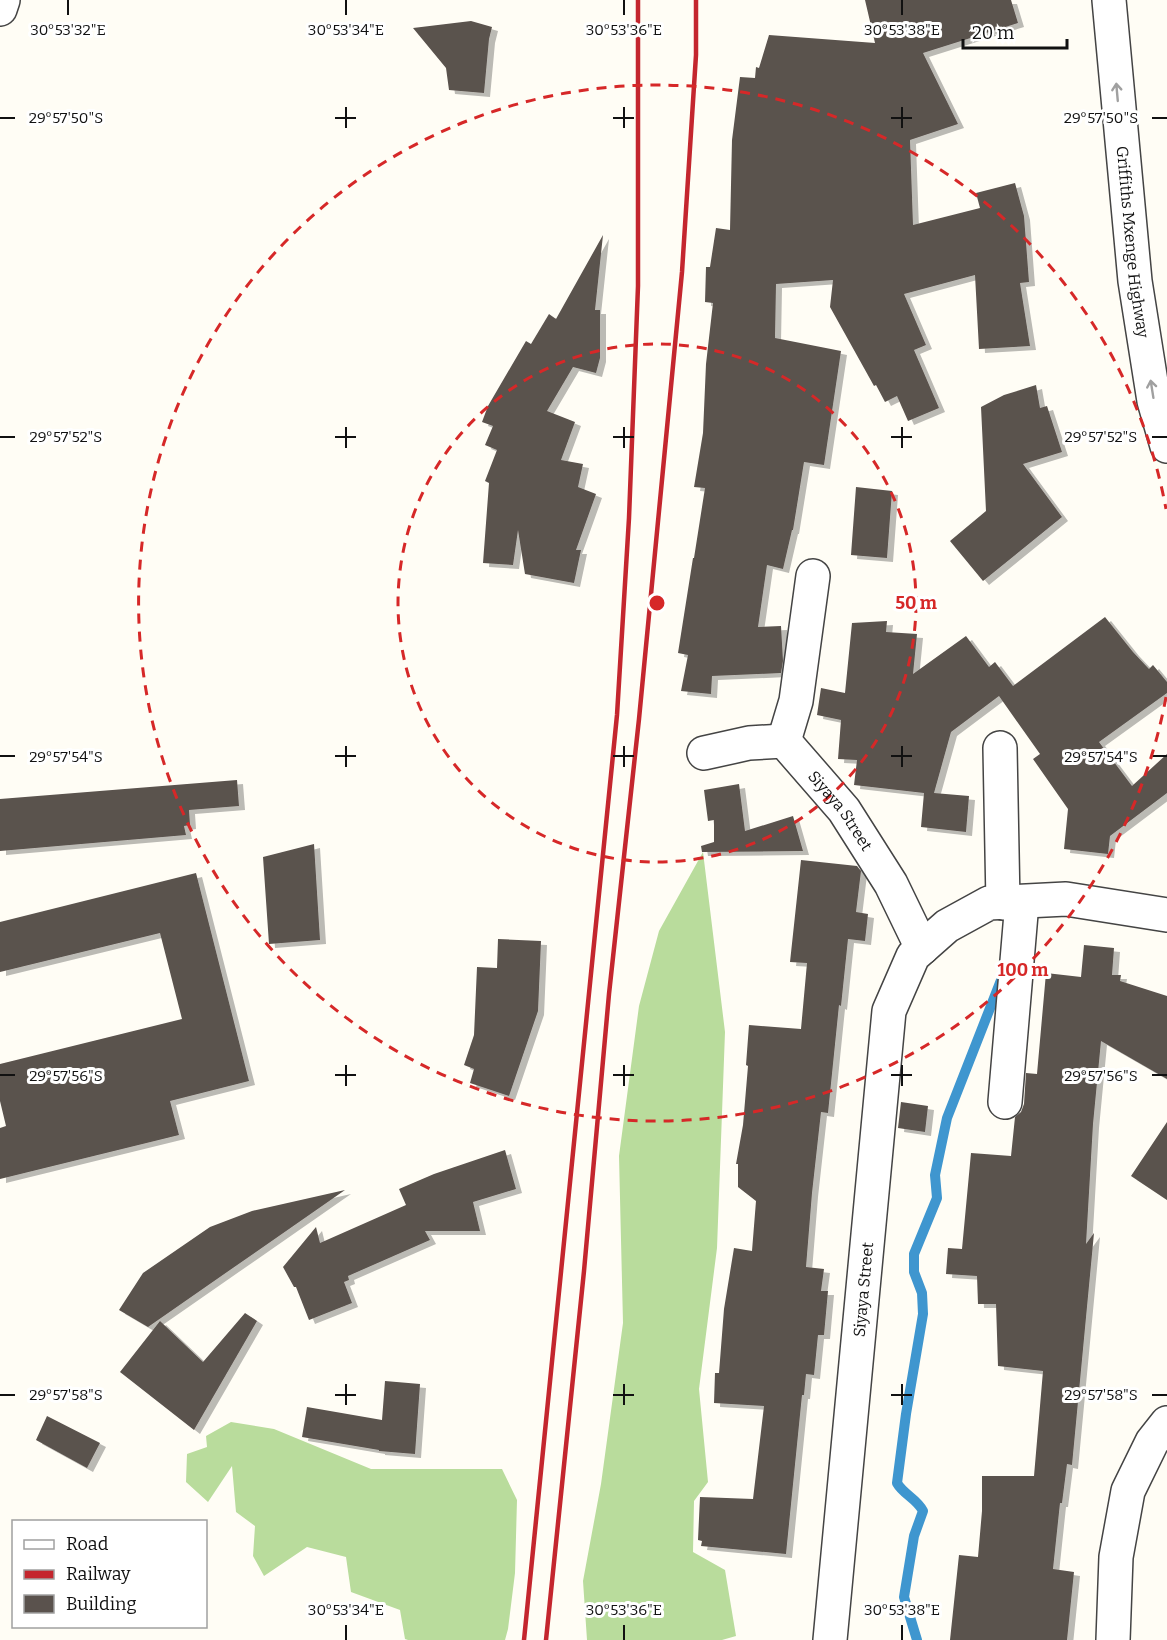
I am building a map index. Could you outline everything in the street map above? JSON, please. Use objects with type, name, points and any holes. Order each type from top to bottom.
[{"type":"street","points":[[0,9],[3,0]]},
{"type":"street","name":"Griffiths Mxenge Highway","points":[[1109,0],[1135,280],[1154,401],[1167,446]]},
{"type":"street","points":[[704,753],[749,743],[784,741],[796,700],[813,576]]},
{"type":"street","name":"Siyaya Street","points":[[784,741],[844,810],[891,884],[922,948]]},
{"type":"street","points":[[1000,748],[1013,902],[1005,1102]]},
{"type":"street","name":"Siyaya Street","points":[[830,1640],[889,1011],[913,956],[947,926],[989,903],[1066,899],[1167,915]]},
{"type":"street","points":[[1120,1636],[1116,1557],[1128,1491],[1152,1442],[1167,1423]]},
{"type":"green space","points":[[703,852],[725,1032],[717,1248],[699,1389],[708,1482],[694,1501],[693,1552],[725,1570],[736,1636],[722,1640],[587,1640],[583,1581],[601,1484],[623,1323],[619,1156],[639,1006],[659,931]]},
{"type":"green space","points":[[231,1422],[274,1429],[371,1469],[502,1469],[517,1500],[515,1573],[505,1640],[405,1639],[400,1610],[351,1592],[346,1557],[307,1547],[264,1576],[253,1556],[255,1526],[236,1512],[232,1466],[208,1502],[186,1482],[187,1454],[207,1447],[206,1436]]},
{"type":"building","points":[[865,0],[1011,0],[1018,23],[923,53],[958,124],[910,140],[913,225],[980,208],[976,193],[1015,183],[1024,216],[1029,282],[1020,283],[1030,346],[979,349],[975,275],[904,294],[926,345],[914,350],[939,408],[908,421],[897,396],[885,402],[876,385],[874,386],[830,307],[833,280],[776,284],[775,338],[841,351],[824,465],[804,462],[793,530],[783,569],[767,565],[758,627],[781,626],[783,661],[781,673],[712,676],[711,694],[681,691],[688,655],[678,653],[705,488],[694,487],[703,433],[706,364],[713,303],[705,302],[706,267],[710,267],[716,228],[730,230],[732,140],[740,77],[755,78],[756,67],[759,68],[769,35],[875,43]]},
{"type":"building","points":[[471,21],[492,27],[484,93],[449,90],[446,68],[413,28]]},
{"type":"building","points":[[603,235],[595,310],[600,310],[600,358],[596,373],[573,367],[547,411],[575,422],[561,460],[583,464],[578,487],[596,494],[576,550],[581,550],[574,583],[525,574],[518,530],[513,565],[483,563],[489,483],[485,481],[497,450],[485,445],[493,426],[482,422],[488,406],[526,341],[531,344],[549,314],[556,319]]},
{"type":"building","points":[[1036,385],[1040,408],[1047,406],[1062,452],[1023,464],[1062,517],[983,581],[950,541],[986,511],[981,407],[1004,395]]},
{"type":"building","points":[[856,487],[892,491],[887,558],[851,555]]},
{"type":"building","points":[[1105,617],[1149,669],[1153,665],[1167,682],[1167,693],[1099,742],[1132,786],[1167,754],[1167,793],[1110,836],[1108,854],[1064,849],[1068,809],[1033,759],[1040,754],[999,696],[951,732],[934,793],[969,796],[966,832],[921,827],[924,793],[854,785],[857,760],[838,759],[841,720],[817,715],[821,688],[845,693],[852,623],[887,621],[886,632],[917,634],[913,674],[966,636],[989,667],[995,662],[1013,686]]},
{"type":"building","points":[[237,780],[239,806],[189,810],[190,825],[184,826],[186,835],[0,851],[0,799]]},
{"type":"building","points":[[739,784],[745,831],[793,816],[803,851],[702,852],[701,846],[714,842],[714,820],[708,821],[704,790]]},
{"type":"building","points":[[314,844],[320,940],[269,944],[263,857]]},
{"type":"building","points":[[801,860],[857,866],[861,871],[856,912],[868,914],[865,941],[848,939],[828,1113],[821,1112],[806,1267],[824,1269],[821,1291],[828,1291],[824,1335],[818,1335],[814,1375],[806,1374],[804,1395],[802,1395],[786,1554],[701,1546],[702,1541],[698,1540],[700,1497],[753,1499],[764,1406],[714,1403],[715,1373],[719,1373],[724,1309],[734,1248],[752,1251],[756,1201],[738,1187],[738,1164],[736,1164],[743,1125],[749,1025],[801,1029],[807,963],[790,962]]},
{"type":"building","points":[[196,873],[249,1081],[170,1101],[179,1135],[0,1179],[0,1128],[6,1126],[0,1101],[0,1064],[182,1019],[160,933],[0,972],[0,922]]},
{"type":"building","points":[[498,939],[541,941],[538,1011],[509,1096],[470,1083],[474,1069],[464,1065],[474,1035],[477,967],[497,968]]},
{"type":"building","points":[[1084,945],[1114,948],[1112,975],[1121,975],[1120,981],[1167,996],[1167,1079],[1101,1041],[1093,1124],[1086,1244],[1094,1233],[1072,1465],[1067,1464],[1053,1569],[1074,1572],[1067,1640],[950,1640],[959,1555],[978,1557],[982,1476],[1034,1476],[1043,1371],[998,1366],[996,1304],[978,1304],[977,1276],[946,1274],[948,1248],[962,1249],[971,1153],[1011,1156],[1015,1117],[1021,1112],[1024,1104],[1026,1073],[1037,1074],[1046,973],[1081,977]]},
{"type":"building","points":[[901,1102],[928,1106],[925,1132],[898,1128]]},
{"type":"building","points":[[1167,1122],[1167,1200],[1131,1176]]},
{"type":"building","points":[[505,1150],[516,1189],[473,1202],[480,1231],[425,1231],[430,1240],[348,1276],[349,1280],[344,1282],[352,1303],[309,1320],[296,1287],[283,1267],[316,1227],[320,1243],[406,1205],[399,1189],[434,1174]]},
{"type":"building","points":[[345,1190],[148,1327],[119,1310],[143,1273],[210,1227],[252,1211]]},
{"type":"building","points":[[245,1313],[257,1321],[194,1430],[120,1372],[160,1321],[203,1362]]},
{"type":"building","points":[[385,1381],[420,1384],[415,1454],[379,1451],[302,1437],[307,1407],[382,1420]]},
{"type":"building","points":[[47,1416],[100,1443],[87,1468],[36,1440]]},
{"type":"waterway","points":[[917,1640],[904,1597],[914,1536],[923,1511],[897,1483],[923,1314],[922,1293],[914,1272],[914,1254],[937,1198],[935,1175],[947,1118],[1003,975]]},
{"type":"railway","points":[[524,1640],[617,715],[629,518],[638,286],[638,0]]},
{"type":"railway","points":[[546,1640],[682,272],[696,55],[696,0]]}]
